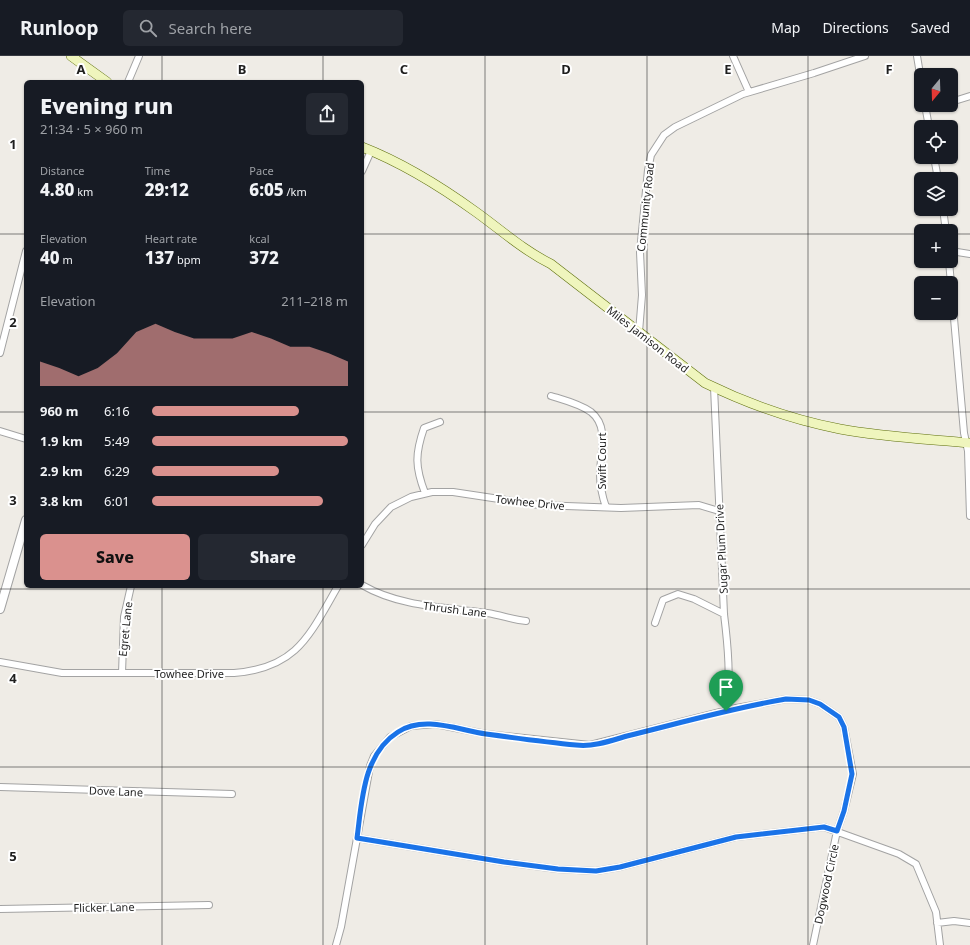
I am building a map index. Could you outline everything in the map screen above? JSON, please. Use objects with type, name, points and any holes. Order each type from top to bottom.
[{"type":"main road","points":[[71,56],[104,80]]},
{"type":"main road","name":"Miles Jamison Road","points":[[364,148],[414,171],[475,212],[532,255],[551,264],[705,383],[781,414],[822,425],[868,433],[968,443]]},
{"type":"street","points":[[129,80],[138,56]]},
{"type":"street","points":[[733,56],[749,92]]},
{"type":"street","name":"Community Road","points":[[640,332],[642,295],[640,258],[641,233],[648,170],[651,155],[664,135],[675,127],[727,101],[749,92],[814,74],[865,56]]},
{"type":"street","points":[[916,56],[918,68]]},
{"type":"street","points":[[958,100],[970,96]]},
{"type":"street","points":[[364,167],[371,151]]},
{"type":"street","points":[[958,252],[970,254]]},
{"type":"street","points":[[0,353],[24,259]]},
{"type":"street","points":[[950,268],[959,380],[968,443],[970,516]]},
{"type":"street","name":"Sugar Plum Drive","points":[[714,387],[724,614],[727,638],[729,688],[726,711]]},
{"type":"street","name":"Swift Court","points":[[551,396],[586,409],[596,418],[602,428],[603,441],[600,487],[606,507]]},
{"type":"street","points":[[425,493],[419,479],[416,456],[418,445],[424,428],[440,422]]},
{"type":"street","points":[[0,431],[24,438]]},
{"type":"street","name":"Towhee Drive","points":[[364,542],[375,524],[391,506],[411,497],[425,493],[453,492],[539,505],[606,507],[699,505],[719,511]]},
{"type":"street","points":[[0,608],[24,527]]},
{"type":"street","name":"Thrush Lane","points":[[364,586],[379,594],[420,605],[441,609],[505,616],[515,621],[526,621]]},
{"type":"street","name":"Egret Lane","points":[[122,673],[124,617],[131,588]]},
{"type":"street","name":"Towhee Drive","points":[[0,662],[62,673],[253,672],[268,668],[290,654],[308,636],[337,588]]},
{"type":"street","points":[[655,623],[663,600],[678,594],[694,599],[724,614]]},
{"type":"street","name":"Dogwood Circle","points":[[336,945],[370,766],[374,756],[390,737],[411,726],[435,724],[486,734],[590,745],[726,711],[786,699],[799,699],[820,704],[839,717],[844,727],[852,774],[844,811],[837,831],[814,945]]},
{"type":"street","name":"Dove Lane","points":[[0,787],[232,794]]},
{"type":"street","points":[[357,838],[504,862],[558,869],[596,871],[620,867],[736,837],[824,827],[899,854],[916,864],[936,912],[940,945]]},
{"type":"street","name":"Flicker Lane","points":[[0,909],[208,905]]},
{"type":"street","points":[[937,923],[954,921],[970,923]]},
{"type":"route","points":[[786,699],[799,699],[809,700],[820,704],[839,717],[844,727],[852,774],[848,799],[837,831],[824,827],[736,837],[608,870],[596,871],[558,869],[504,862],[469,855],[357,838],[365,789],[370,766],[374,756],[390,737],[411,726],[435,724],[486,734],[578,745],[590,745],[726,711],[786,699]]}]
